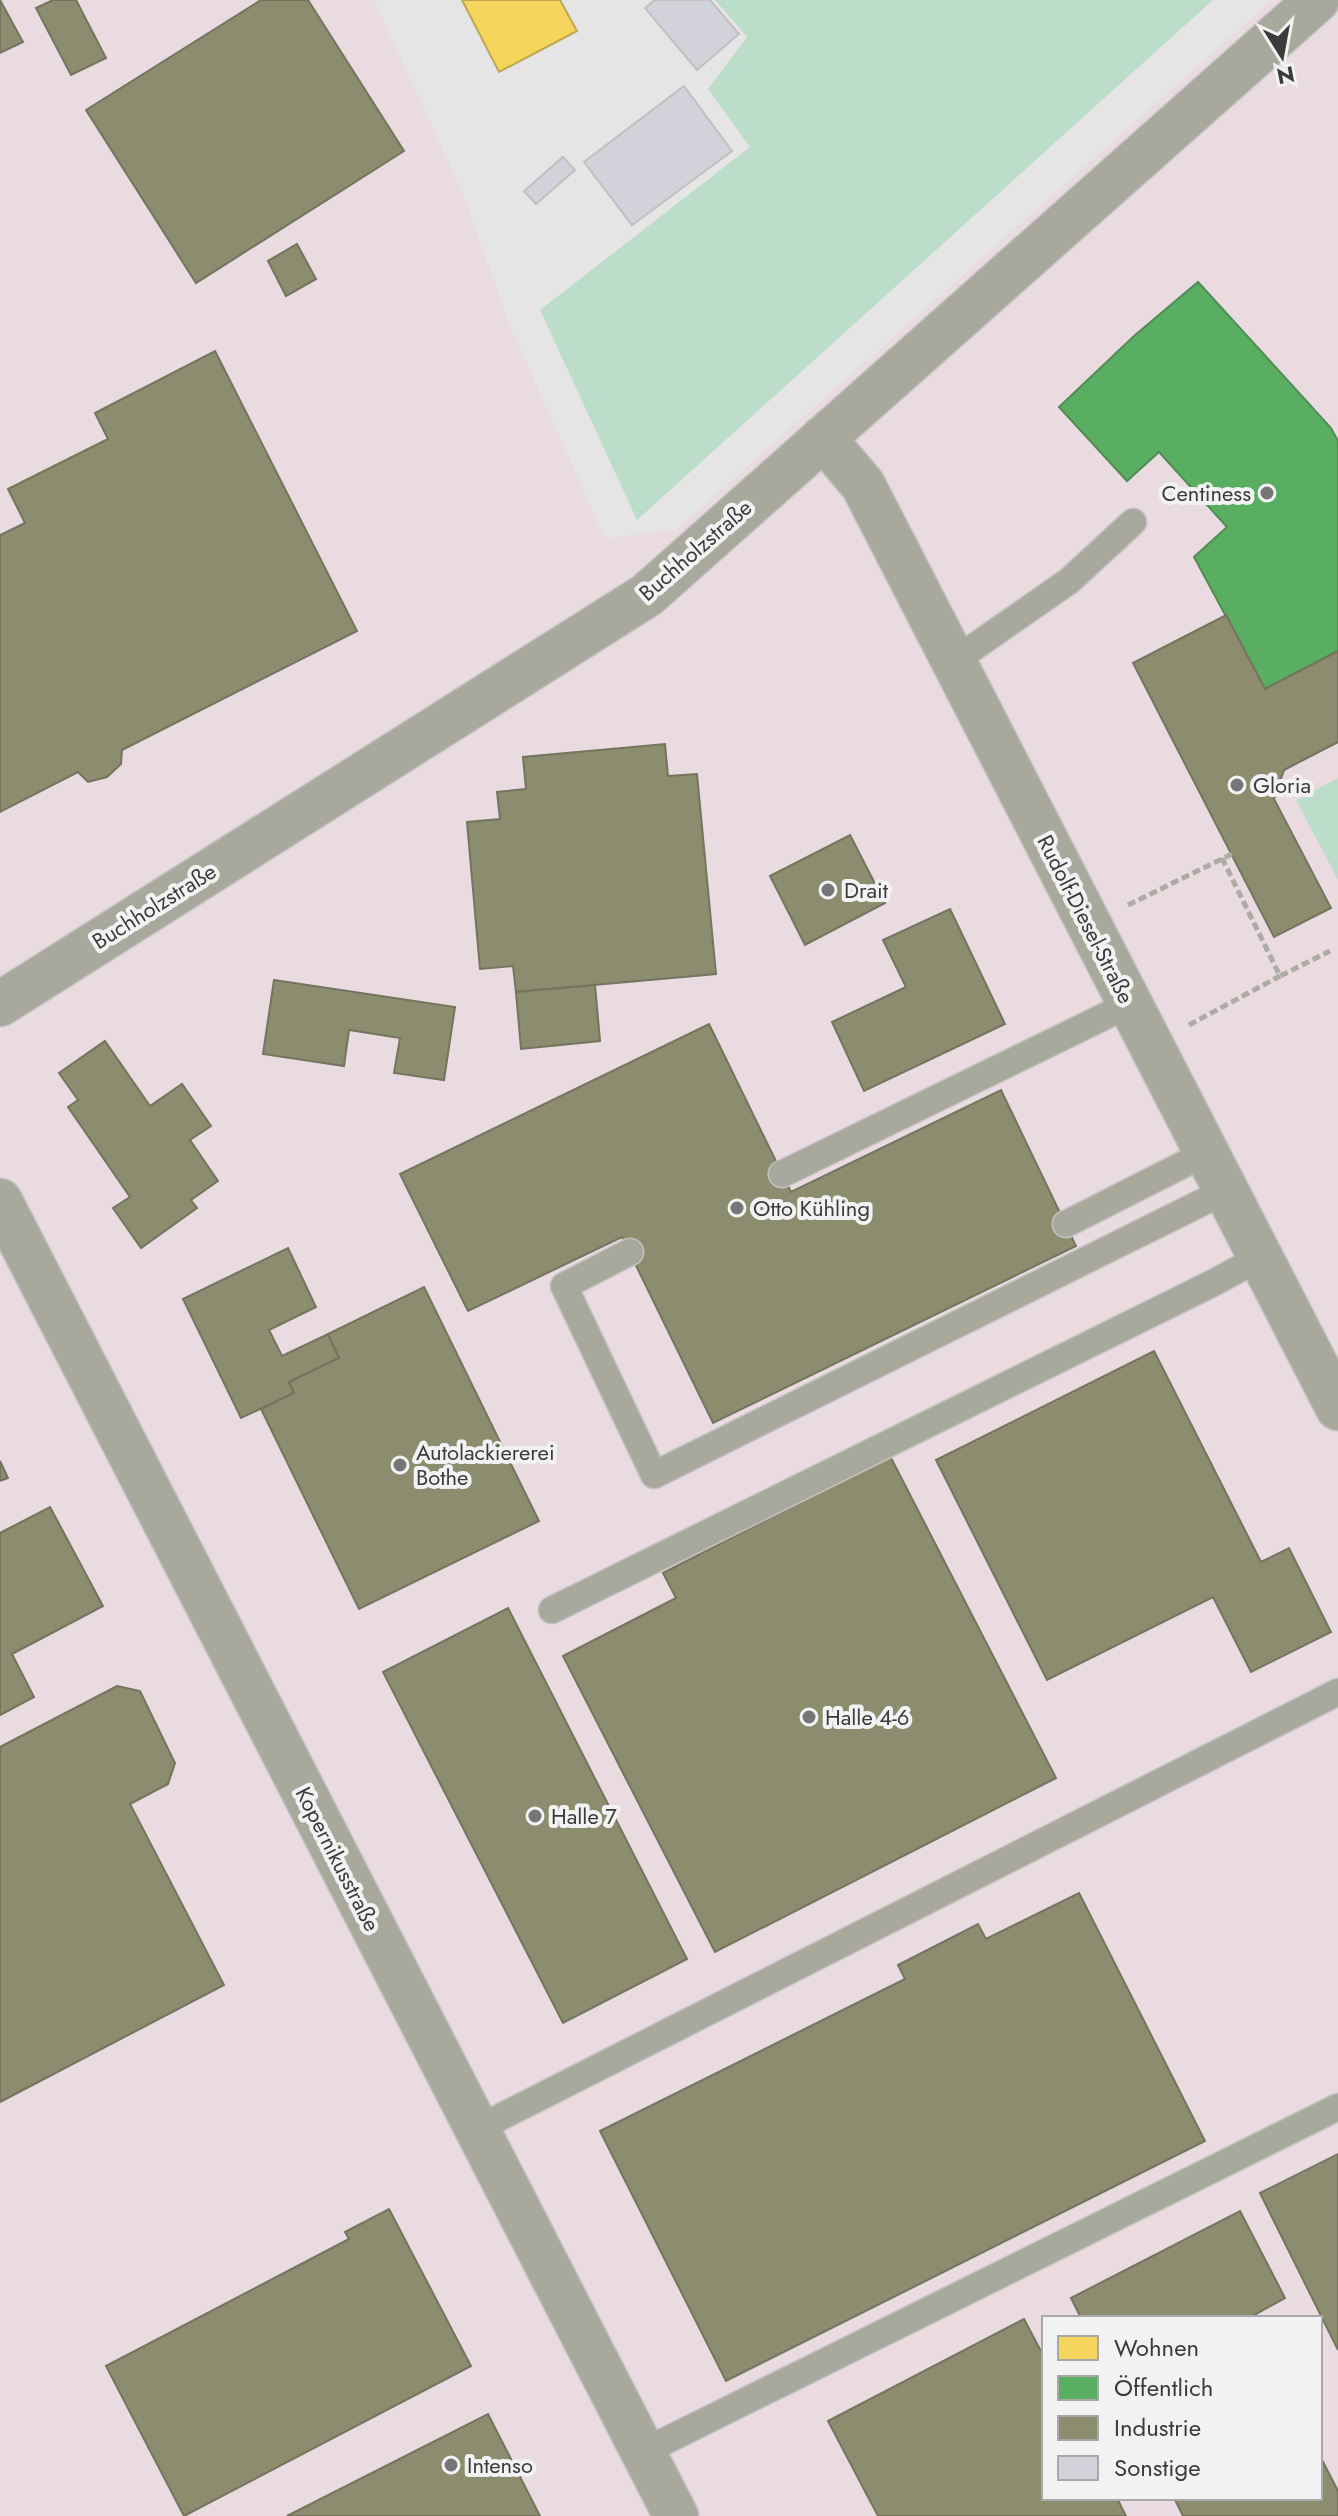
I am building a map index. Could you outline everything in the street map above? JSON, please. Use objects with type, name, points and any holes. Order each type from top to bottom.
[{"type":"street","name":"Buchholzstraße","points":[[0,1004],[647,595],[1317,0]]},
{"type":"street","name":"Rudolf-Diesel-Straße","points":[[823,438],[863,485],[1338,1408]]},
{"type":"street","name":"Kopernikusstraße","points":[[0,1201],[676,2516]]},
{"type":"lane","points":[[954,661],[1069,581],[1133,522]]},
{"type":"lane","points":[[782,1174],[1130,1004]]},
{"type":"lane","points":[[1066,1224],[1206,1153]]},
{"type":"lane","points":[[630,1252],[564,1286],[654,1475],[1225,1191]]},
{"type":"lane","points":[[552,1610],[1261,1257]]},
{"type":"lane","points":[[477,2129],[1338,1692]]},
{"type":"lane","points":[[643,2452],[1338,2107]]},
{"type":"path","points":[[1089,924],[1232,854]]},
{"type":"path","points":[[1222,858],[1280,976]]},
{"type":"path","points":[[1151,1045],[1330,951]]},
{"type":"shaded area","points":[[0,0],[374,0],[462,191],[510,326],[605,538],[676,530],[1272,0],[1338,0],[1338,2516],[0,2516]]},
{"type":"green space","points":[[715,0],[1213,0],[637,520],[540,310],[750,147],[708,89],[747,37]]},
{"type":"green space","points":[[1338,778],[1338,880],[1296,800]]},
{"type":"building: Wohnen","points":[[462,0],[560,0],[577,31],[499,72]]},
{"type":"building: Öffentlich","name":"Centiness","points":[[1198,282],[1331,428],[1338,441],[1338,651],[1265,689],[1194,557],[1227,527],[1159,452],[1127,481],[1059,407],[1134,336]]},
{"type":"building: Industrie","points":[[0,0],[23,42],[0,53]]},
{"type":"building: Industrie","points":[[53,0],[76,0],[106,58],[71,75],[36,8]]},
{"type":"building: Industrie","points":[[261,0],[308,0],[404,151],[196,283],[86,110]]},
{"type":"building: Industrie","points":[[297,244],[316,279],[286,296],[268,261]]},
{"type":"building: Industrie","points":[[215,351],[357,631],[122,750],[121,764],[107,777],[88,782],[78,772],[0,812],[0,535],[25,523],[8,489],[108,439],[95,413]]},
{"type":"building: Industrie","name":"Gloria","points":[[1226,615],[1265,689],[1338,651],[1338,742],[1284,770],[1274,799],[1331,908],[1274,937],[1133,663]]},
{"type":"building: Industrie","points":[[665,744],[668,776],[697,774],[716,974],[516,992],[513,966],[480,969],[467,822],[500,819],[497,792],[526,789],[523,757]]},
{"type":"building: Industrie","name":"Drait","points":[[850,835],[885,903],[805,945],[770,876]]},
{"type":"building: Industrie","points":[[950,909],[1005,1024],[864,1091],[832,1022],[906,987],[883,940]]},
{"type":"building: Industrie","points":[[274,980],[455,1007],[444,1080],[394,1073],[400,1038],[349,1030],[344,1066],[263,1054]]},
{"type":"building: Industrie","points":[[595,985],[600,1041],[521,1049],[516,992]]},
{"type":"building: Industrie","name":"Otto Kühling","points":[[709,1024],[791,1192],[1001,1090],[1076,1246],[713,1423],[622,1237],[468,1311],[400,1174]]},
{"type":"building: Industrie","points":[[105,1041],[150,1106],[182,1084],[211,1126],[190,1140],[218,1181],[191,1200],[197,1208],[141,1248],[113,1208],[130,1197],[68,1107],[78,1100],[59,1073]]},
{"type":"building: Industrie","points":[[288,1248],[316,1307],[269,1330],[282,1356],[328,1334],[339,1358],[289,1382],[294,1393],[241,1418],[183,1299]]},
{"type":"building: Industrie","name":"Autolackiererei Bothe","points":[[424,1287],[539,1521],[359,1609],[261,1409],[294,1393],[289,1382],[339,1358],[328,1334]]},
{"type":"building: Industrie","points":[[1154,1351],[1261,1562],[1289,1548],[1331,1632],[1251,1672],[1213,1597],[1047,1680],[936,1460]]},
{"type":"building: Industrie","name":"Halle 4-6","points":[[890,1456],[1056,1778],[715,1952],[563,1656],[676,1598],[663,1573]]},
{"type":"building: Industrie","points":[[0,1461],[8,1478],[0,1481]]},
{"type":"building: Industrie","points":[[50,1507],[103,1606],[12,1654],[34,1697],[0,1715],[0,1533]]},
{"type":"building: Industrie","name":"Halle 7","points":[[508,1608],[687,1959],[563,2023],[383,1672]]},
{"type":"building: Industrie","points":[[117,1686],[140,1691],[175,1763],[168,1784],[130,1804],[224,1985],[0,2102],[0,1747]]},
{"type":"building: Industrie","points":[[1079,1893],[1205,2141],[726,2381],[600,2131],[905,1979],[898,1965],[978,1924],[986,1939]]},
{"type":"building: Industrie","points":[[1338,2154],[1338,2350],[1322,2316],[1260,2193]]},
{"type":"building: Industrie","points":[[389,2209],[471,2366],[184,2516],[106,2366],[349,2239],[345,2232]]},
{"type":"building: Industrie","points":[[1240,2211],[1285,2298],[1253,2316],[1080,2316],[1071,2298]]},
{"type":"building: Industrie","points":[[1024,2319],[1042,2353],[1042,2500],[1118,2500],[1126,2516],[878,2516],[828,2421]]},
{"type":"building: Industrie","name":"Intenso","points":[[488,2414],[540,2516],[287,2516]]},
{"type":"building: Industrie","points":[[1322,2460],[1338,2491],[1338,2516],[1183,2516],[1175,2500],[1322,2500]]},
{"type":"building: Sonstige","points":[[655,0],[710,0],[739,34],[697,70],[645,8]]},
{"type":"building: Sonstige","points":[[684,86],[732,151],[632,225],[584,162]]},
{"type":"building: Sonstige","points":[[563,157],[575,170],[536,204],[524,191]]},
{"type":"place","name":"Centiness","points":[[1267,493]]},
{"type":"place","name":"Gloria","points":[[1237,785]]},
{"type":"place","name":"Drait","points":[[828,890]]},
{"type":"place","name":"Otto Kühling","points":[[737,1208]]},
{"type":"place","name":"Autolackiererei Bothe","points":[[400,1465]]},
{"type":"place","name":"Halle 4-6","points":[[809,1717]]},
{"type":"place","name":"Halle 7","points":[[535,1816]]},
{"type":"place","name":"Intenso","points":[[451,2465]]}]
